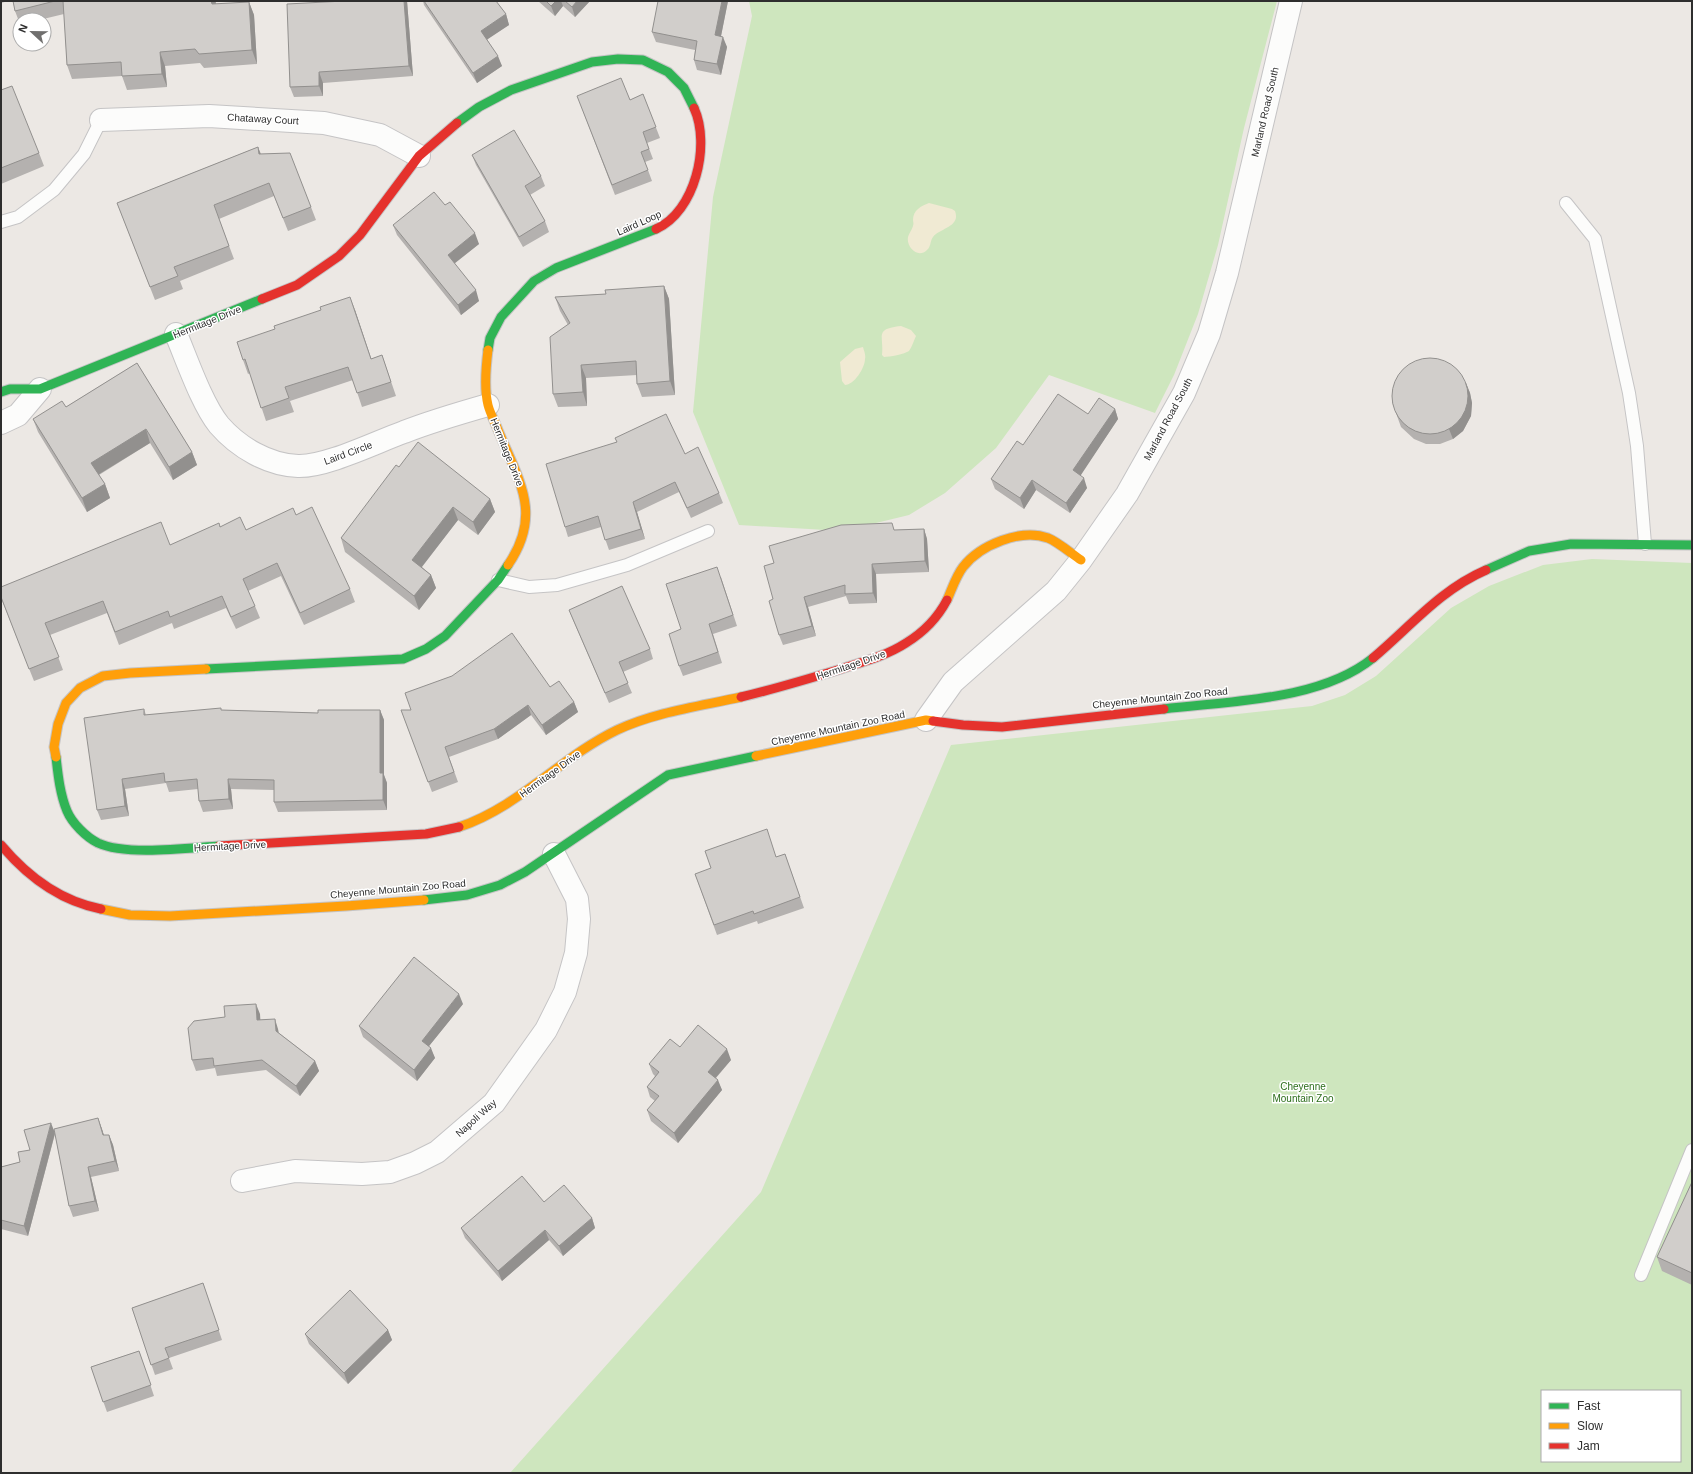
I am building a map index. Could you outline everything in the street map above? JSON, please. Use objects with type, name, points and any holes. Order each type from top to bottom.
[{"type":"street","name":"Marland Road South","points":[[926,720],[953,682],[1056,591],[1081,560],[1127,494],[1157,443],[1184,392],[1209,334],[1227,273],[1291,1]]},
{"type":"street","name":"Laird Loop","points":[[419,156],[448,130],[479,107],[511,90],[592,62],[618,59],[643,60],[668,72],[684,88],[696,113],[700,137],[699,163],[693,187],[683,207],[667,224],[556,268],[534,281],[501,317],[490,338],[486,366],[488,404]]},
{"type":"street","name":"Chataway Court","points":[[100,120],[209,116],[324,123],[380,135],[419,156]]},
{"type":"street","name":"Hermitage Drive","points":[[1,392],[10,389],[40,389],[297,285],[319,271],[338,256],[360,235],[419,156]]},
{"type":"street","name":"Laird Circle","points":[[176,334],[206,403],[218,424],[234,440],[253,453],[275,462],[298,466],[326,462],[419,426],[488,404]]},
{"type":"street","name":"Hermitage Drive","points":[[1,423],[18,415],[40,389]]},
{"type":"street","name":"Hermitage Drive","points":[[488,404],[524,494],[527,516],[524,534],[515,555],[498,580],[445,636],[426,649],[403,659],[130,672],[103,676],[80,688],[66,704],[58,724],[54,747],[61,792],[67,812],[79,829],[98,843],[122,849],[151,850],[426,834],[453,829],[477,821],[503,807],[590,746],[617,730],[645,719],[776,690],[874,658],[905,644],[922,632],[939,615],[963,567],[982,549],[1004,539],[1026,535],[1048,538],[1081,560]]},
{"type":"street","name":"Cheyenne Mountain Zoo Road","points":[[1,845],[15,862],[37,881],[65,897],[96,908],[130,915],[170,916],[346,906],[467,895],[500,885],[525,872],[554,854],[668,775],[926,720],[963,725],[1002,727],[1284,695],[1309,689],[1339,678],[1365,664],[1392,642],[1431,604],[1468,578],[1529,551],[1571,544],[1692,545]]},
{"type":"street","name":"Napoli Way","points":[[242,1181],[295,1171],[362,1174],[390,1172],[415,1163],[436,1152],[494,1103],[546,1030],[565,992],[576,953],[579,919],[577,899],[554,854]]},
{"type":"lane","points":[[1,222],[18,217],[54,190],[84,154],[100,120]]},
{"type":"lane","points":[[1566,203],[1594,239],[1596,247],[1630,394],[1637,446],[1645,544]]},
{"type":"lane","points":[[498,580],[530,587],[557,585],[627,565],[708,531]]},
{"type":"lane","points":[[1641,1275],[1692,1150]]},
{"type":"green space","points":[[749,1],[1277,1],[1244,128],[1218,245],[1198,314],[1174,375],[1155,413],[1049,375],[996,448],[945,493],[909,515],[843,531],[739,525],[693,412],[713,197],[752,16]]},
{"type":"green space","name":"Cheyenne Mountain Zoo","points":[[1592,559],[1692,563],[1692,1473],[510,1473],[761,1192],[951,745],[1312,706],[1345,695],[1376,676],[1451,608],[1489,586],[1543,565]]},
{"type":"sand","points":[[929,203],[952,209],[955,211],[956,216],[953,224],[936,234],[931,240],[927,250],[920,253],[913,251],[909,245],[908,237],[912,229],[914,214],[920,207]]},
{"type":"sand","points":[[901,326],[911,330],[916,336],[909,351],[884,357],[882,355],[882,334],[887,329]]},
{"type":"sand","points":[[863,347],[865,363],[855,379],[845,385],[842,381],[840,362],[855,349]]},
{"type":"building","points":[[13,1],[55,1],[15,11]]},
{"type":"building","points":[[63,1],[211,1],[212,4],[249,2],[252,50],[199,54],[195,49],[160,52],[162,74],[122,76],[121,62],[67,65]]},
{"type":"building","points":[[344,1],[404,1],[409,66],[319,72],[319,86],[290,87],[287,4]]},
{"type":"building","points":[[424,1],[496,1],[506,14],[481,31],[498,56],[473,73]]},
{"type":"building","points":[[546,1],[556,1],[551,6]]},
{"type":"building","points":[[565,1],[577,1],[572,7]]},
{"type":"building","points":[[658,1],[722,1],[715,35],[723,37],[717,64],[694,60],[697,41],[652,32]]},
{"type":"building","points":[[621,78],[630,100],[643,94],[656,127],[643,132],[649,149],[641,152],[648,170],[612,185],[577,96]]},
{"type":"building","points":[[12,86],[39,153],[1,168],[1,90]]},
{"type":"building","points":[[514,130],[541,176],[525,186],[545,221],[519,237],[472,155]]},
{"type":"building","points":[[258,147],[259,154],[290,153],[311,207],[283,218],[269,183],[214,205],[229,246],[174,267],[178,276],[150,287],[117,203]]},
{"type":"building","points":[[434,192],[445,205],[450,202],[475,233],[448,255],[476,290],[458,305],[393,225]]},
{"type":"building","points":[[664,286],[670,381],[637,384],[636,361],[581,365],[583,392],[553,394],[550,337],[570,323],[555,297],[606,294],[605,290]]},
{"type":"building","points":[[350,297],[371,359],[382,355],[391,382],[357,393],[348,367],[285,387],[289,398],[261,408],[245,359],[243,360],[237,342],[275,329],[274,326],[321,310],[320,307]]},
{"type":"building","points":[[1430,358],[1445,361],[1457,369],[1465,381],[1468,396],[1465,411],[1457,423],[1445,431],[1430,434],[1415,431],[1403,423],[1395,411],[1392,396],[1395,381],[1403,369],[1415,361]]},
{"type":"building","points":[[137,363],[192,452],[169,467],[146,429],[91,463],[105,484],[82,498],[33,419],[62,401],[66,407]]},
{"type":"building","points":[[1058,394],[1088,414],[1099,398],[1115,409],[1073,470],[1084,478],[1066,503],[1032,480],[1020,498],[991,479],[1017,441],[1023,445]]},
{"type":"building","points":[[666,414],[685,454],[698,447],[719,493],[687,508],[675,482],[633,502],[641,529],[605,540],[598,516],[565,527],[546,464],[617,442],[615,438]]},
{"type":"building","points":[[418,442],[490,499],[473,522],[453,507],[412,560],[431,575],[414,596],[341,538],[396,465],[399,467]]},
{"type":"building","points":[[312,507],[350,589],[300,613],[277,563],[243,579],[255,606],[231,617],[222,596],[170,617],[168,611],[115,632],[103,601],[45,623],[59,657],[29,669],[1,597],[1,587],[161,522],[170,545],[219,523],[220,527],[240,517],[246,530],[293,508],[296,515]]},
{"type":"building","points":[[892,523],[894,530],[924,529],[925,561],[872,564],[873,593],[845,594],[845,585],[804,597],[812,626],[779,635],[769,601],[773,599],[764,566],[774,563],[769,546],[841,525]]},
{"type":"building","points":[[717,567],[733,615],[709,624],[718,652],[679,666],[669,634],[681,629],[666,584]]},
{"type":"building","points":[[622,586],[650,649],[619,662],[628,683],[605,693],[569,610]]},
{"type":"building","points":[[512,633],[550,687],[559,681],[574,702],[542,725],[528,705],[494,729],[445,747],[454,772],[428,782],[401,710],[411,710],[405,693],[452,676]]},
{"type":"building","points":[[221,708],[221,710],[318,713],[318,710],[380,710],[380,773],[383,773],[383,800],[274,802],[274,780],[228,779],[229,799],[199,801],[197,779],[165,782],[164,773],[122,779],[125,806],[97,810],[84,718],[144,709],[144,715]]},
{"type":"building","points":[[767,829],[776,857],[785,854],[800,897],[754,914],[753,911],[714,925],[695,874],[711,868],[705,851]]},
{"type":"building","points":[[414,957],[459,994],[422,1041],[431,1048],[414,1070],[359,1026]]},
{"type":"building","points":[[256,1004],[257,1020],[275,1019],[276,1031],[315,1061],[296,1086],[262,1060],[214,1066],[213,1058],[192,1060],[188,1028],[194,1021],[225,1017],[224,1006]]},
{"type":"building","points":[[698,1025],[727,1049],[708,1072],[718,1080],[674,1133],[647,1110],[659,1096],[647,1087],[659,1072],[649,1064],[670,1039],[680,1047]]},
{"type":"building","points":[[98,1118],[103,1135],[109,1135],[115,1161],[88,1167],[95,1201],[69,1206],[54,1129]]},
{"type":"building","points":[[51,1123],[24,1226],[1,1220],[1,1167],[20,1162],[18,1152],[30,1150],[24,1130]]},
{"type":"building","points":[[522,1176],[544,1202],[564,1185],[592,1218],[559,1246],[545,1230],[498,1271],[461,1228]]},
{"type":"building","points":[[1692,1182],[1692,1273],[1657,1257]]},
{"type":"building","points":[[203,1283],[219,1330],[165,1348],[169,1358],[151,1365],[132,1308]]},
{"type":"building","points":[[350,1290],[388,1330],[344,1373],[305,1334]]},
{"type":"building","points":[[139,1351],[151,1385],[103,1402],[91,1367]]},
{"type":"traffic: fast","points":[[457,123],[479,107],[511,90],[592,62],[618,59],[643,60],[668,72],[684,88],[694,108]]},
{"type":"traffic: fast","points":[[488,350],[490,338],[501,317],[534,281],[556,268],[656,229]]},
{"type":"traffic: fast","points":[[1,392],[10,389],[40,389],[262,299]]},
{"type":"traffic: fast","points":[[1486,570],[1529,551],[1571,544],[1692,545]]},
{"type":"traffic: fast","points":[[206,669],[403,659],[426,649],[445,636],[498,580],[508,565]]},
{"type":"traffic: fast","points":[[1164,709],[1245,701],[1301,691],[1327,683],[1351,672],[1373,658]]},
{"type":"traffic: fast","points":[[424,900],[467,895],[500,885],[525,872],[668,775],[756,756]]},
{"type":"traffic: fast","points":[[56,757],[61,791],[67,811],[72,820],[80,829],[98,843],[110,847],[140,850],[219,846]]},
{"type":"traffic: slow","points":[[488,350],[486,370],[488,405],[520,482],[526,513],[524,530],[518,547],[508,565]]},
{"type":"traffic: slow","points":[[947,600],[956,578],[970,559],[1002,540],[1026,535],[1037,535],[1052,540],[1081,560]]},
{"type":"traffic: slow","points":[[56,757],[54,747],[58,724],[66,703],[80,688],[103,676],[206,669]]},
{"type":"traffic: slow","points":[[459,827],[481,818],[521,795],[577,754],[617,730],[662,714],[741,697]]},
{"type":"traffic: slow","points":[[756,756],[926,720],[933,721]]},
{"type":"traffic: slow","points":[[101,909],[130,915],[170,916],[424,900]]},
{"type":"traffic: jam","points":[[656,229],[670,220],[681,208],[690,193],[696,176],[700,158],[701,140],[699,123],[694,108]]},
{"type":"traffic: jam","points":[[262,299],[297,285],[339,256],[360,235],[419,156],[457,123]]},
{"type":"traffic: jam","points":[[1373,658],[1440,598],[1469,578],[1486,570]]},
{"type":"traffic: jam","points":[[741,697],[841,669],[890,652],[913,639],[924,630],[939,613],[947,600]]},
{"type":"traffic: jam","points":[[933,721],[963,725],[1002,727],[1164,709]]},
{"type":"traffic: jam","points":[[219,846],[426,834],[459,827]]},
{"type":"traffic: jam","points":[[1,845],[22,867],[45,886],[72,900],[101,909]]}]
